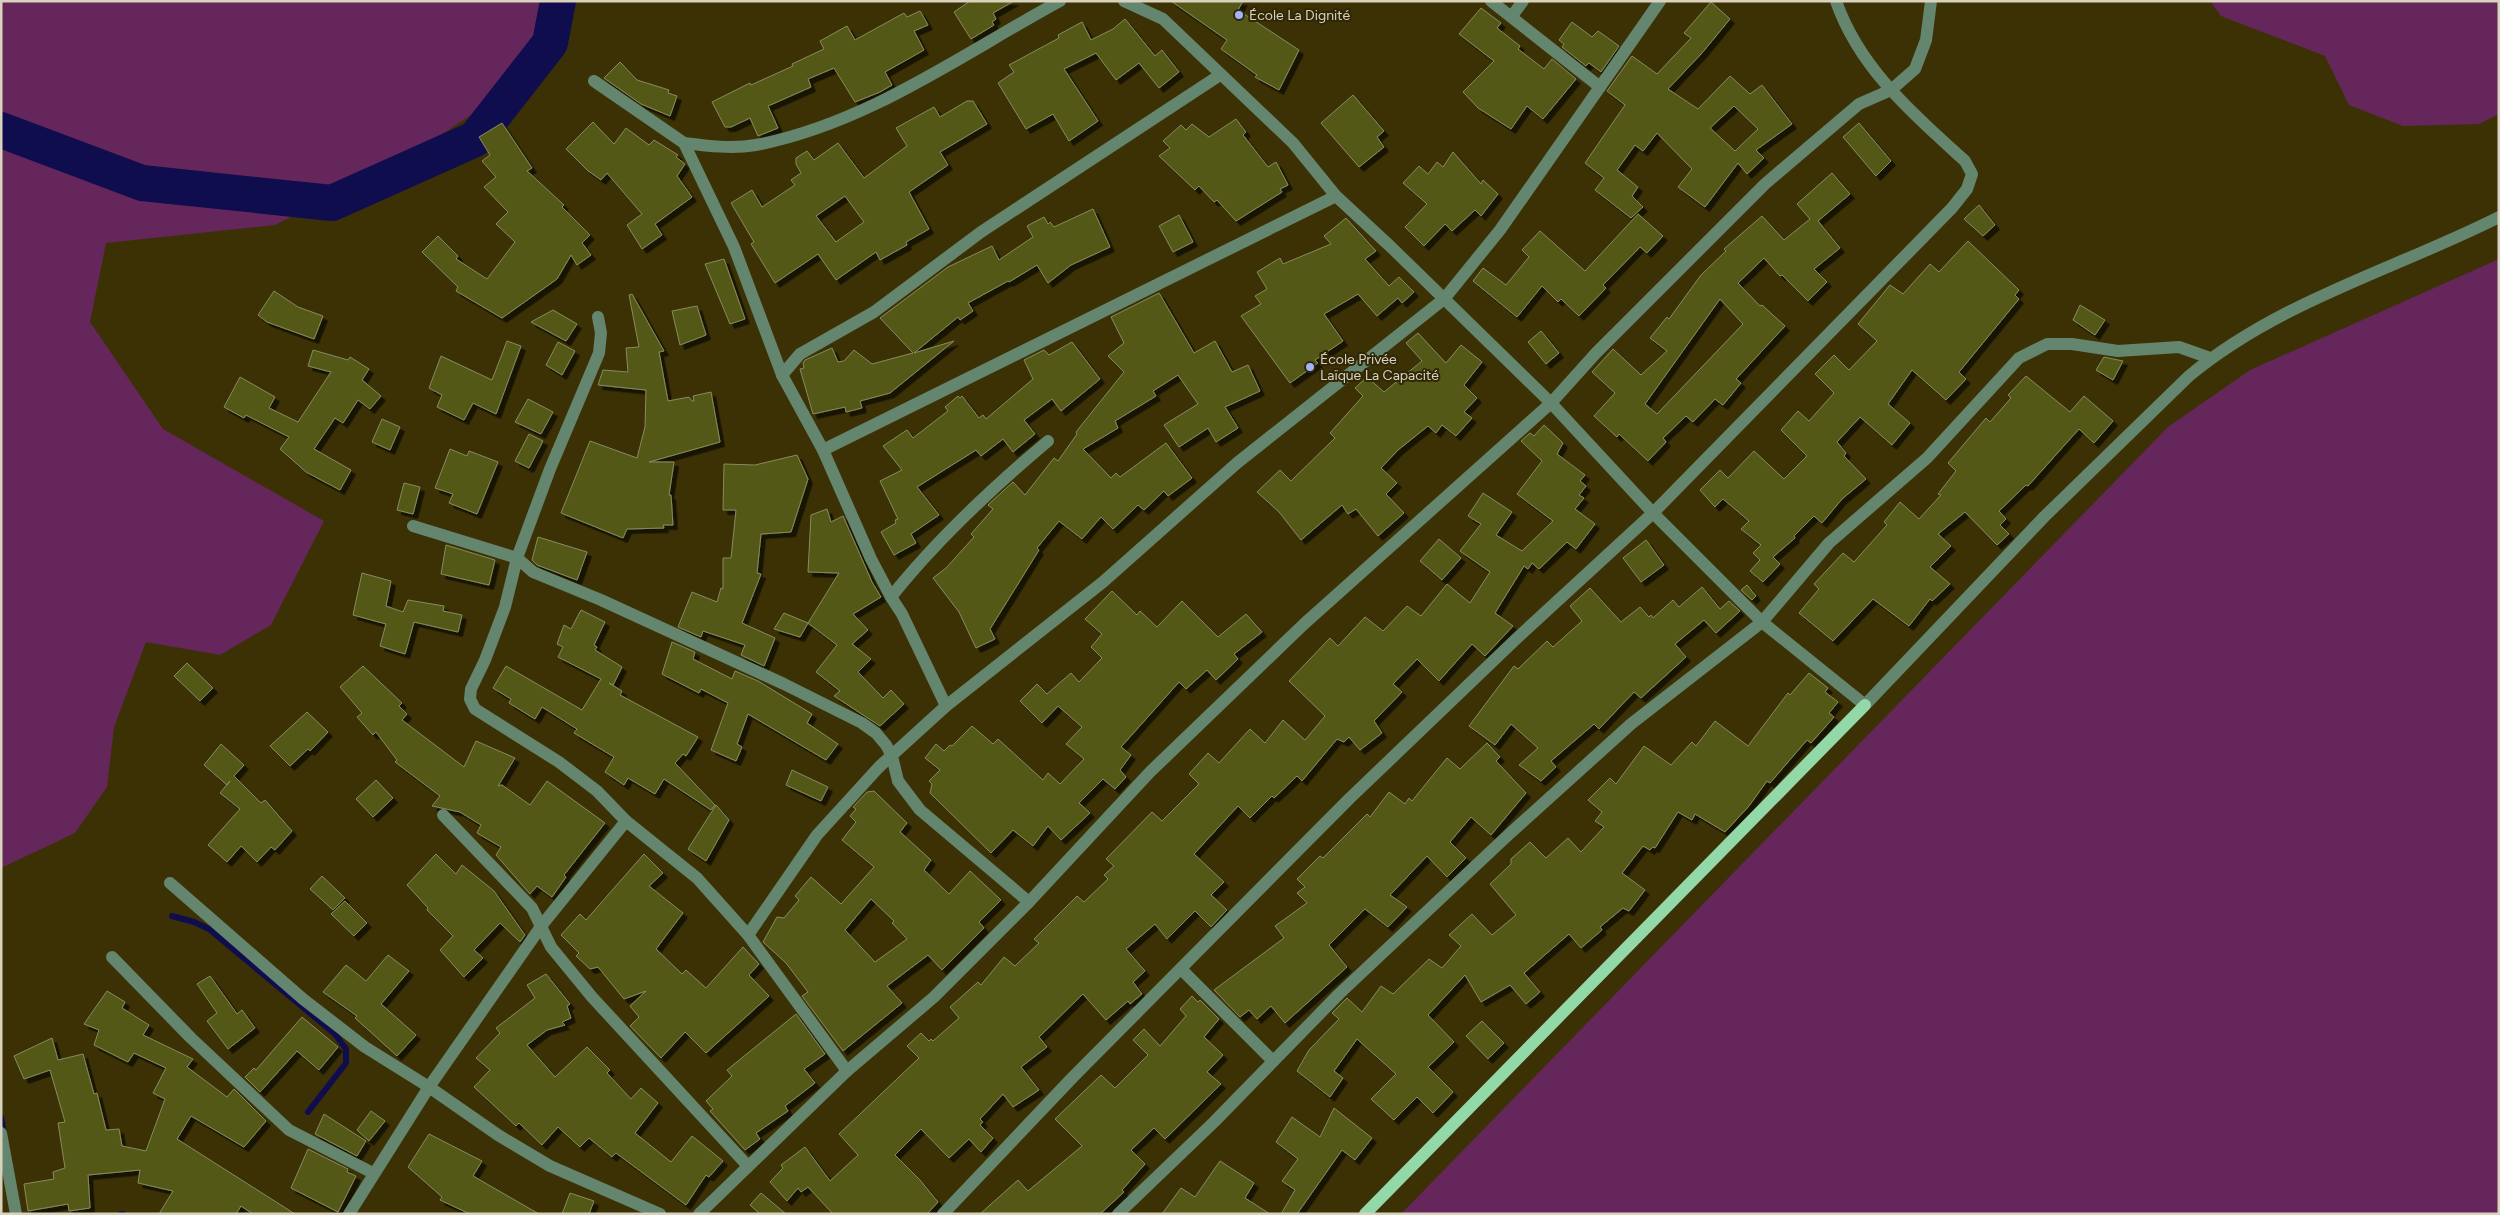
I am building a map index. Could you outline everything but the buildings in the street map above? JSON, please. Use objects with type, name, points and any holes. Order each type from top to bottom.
[{"type":"main road","points":[[1365,1214],[1865,705]]},
{"type":"street","points":[[594,81],[684,143],[718,147],[755,145],[823,126],[928,78],[1060,1]]},
{"type":"street","points":[[1124,1],[1163,19],[1292,143],[1336,196],[1551,403],[1653,513],[1762,622],[1865,705],[2044,517],[2189,376],[2210,358],[2277,317],[2463,235],[2499,217]]},
{"type":"street","points":[[1491,1],[1600,87]]},
{"type":"street","points":[[1512,16],[1523,1]]},
{"type":"street","points":[[748,935],[817,835],[860,786],[946,706],[1103,582],[1237,463],[1444,299],[1500,230],[1660,1]]},
{"type":"street","points":[[943,1214],[1072,1078],[1182,970],[1349,799],[1515,640],[1653,513],[1952,208],[1966,189],[1972,174],[1965,161],[1890,90],[1863,57],[1844,25],[1836,1]]},
{"type":"street","points":[[698,1214],[847,1071],[934,997],[1029,902],[1150,772],[1304,624],[1551,403],[1609,340],[1765,184],[1859,104],[1890,90],[1915,69],[1926,40],[1931,1]]},
{"type":"street","points":[[782,375],[800,354],[874,312],[981,232],[1220,75]]},
{"type":"street","points":[[684,143],[734,247],[782,375],[823,450],[891,598],[902,614],[946,706]]},
{"type":"street","points":[[823,450],[1336,196]]},
{"type":"street","points":[[598,317],[601,333],[599,353],[550,470],[517,558],[505,607],[485,660],[471,689],[470,699],[475,708],[559,762],[597,791],[626,821],[697,878],[748,935],[847,1071]]},
{"type":"street","points":[[1118,1214],[1214,1122],[1339,994],[1506,836],[1631,724],[1762,622],[1829,542],[1927,458],[2019,358],[2047,344],[2072,344],[2118,351],[2179,347],[2210,358]]},
{"type":"street","points":[[891,598],[918,563],[997,483],[1048,442]]},
{"type":"street","points":[[413,526],[517,558],[533,572],[600,600],[784,684],[862,723],[876,733],[892,756],[898,781],[920,810],[1029,902]]},
{"type":"street","points":[[443,816],[498,870],[532,908],[542,925],[551,947],[592,997],[747,1166]]},
{"type":"street","points":[[350,1214],[373,1173],[429,1087],[542,925],[626,821]]},
{"type":"street","points":[[170,883],[303,999],[365,1047],[429,1087],[498,1135],[550,1166],[660,1214]]},
{"type":"street","points":[[112,957],[198,1045],[288,1130],[373,1173]]},
{"type":"street","points":[[1182,970],[1273,1061]]},
{"type":"street","points":[[1,1133],[16,1214]]},
{"type":"shaded area","points":[[1,1],[561,1],[521,82],[398,163],[275,225],[106,243],[90,322],[163,429],[324,521],[271,625],[220,655],[146,642],[114,727],[107,787],[75,833],[1,868]]},
{"type":"shaded area","points":[[2210,1],[2499,1],[2499,114],[2479,124],[2403,126],[2349,105],[2325,56],[2221,16]]},
{"type":"shaded area","points":[[2499,259],[2499,1214],[1401,1214],[2168,427],[2250,370]]},
{"type":"waterway","points":[[1,130],[142,183],[332,203],[475,139],[550,43],[558,1]]},
{"type":"waterway","points":[[172,916],[194,922],[209,929],[335,1034],[346,1049],[346,1063],[308,1112]]},
{"type":"waterway","points":[[1,1117],[4,1134]]},
{"type":"place","name":"École La Dignité","points":[[1239,15]]},
{"type":"place","name":"École Privée Laïque La Capacité","points":[[1310,367]]}]
